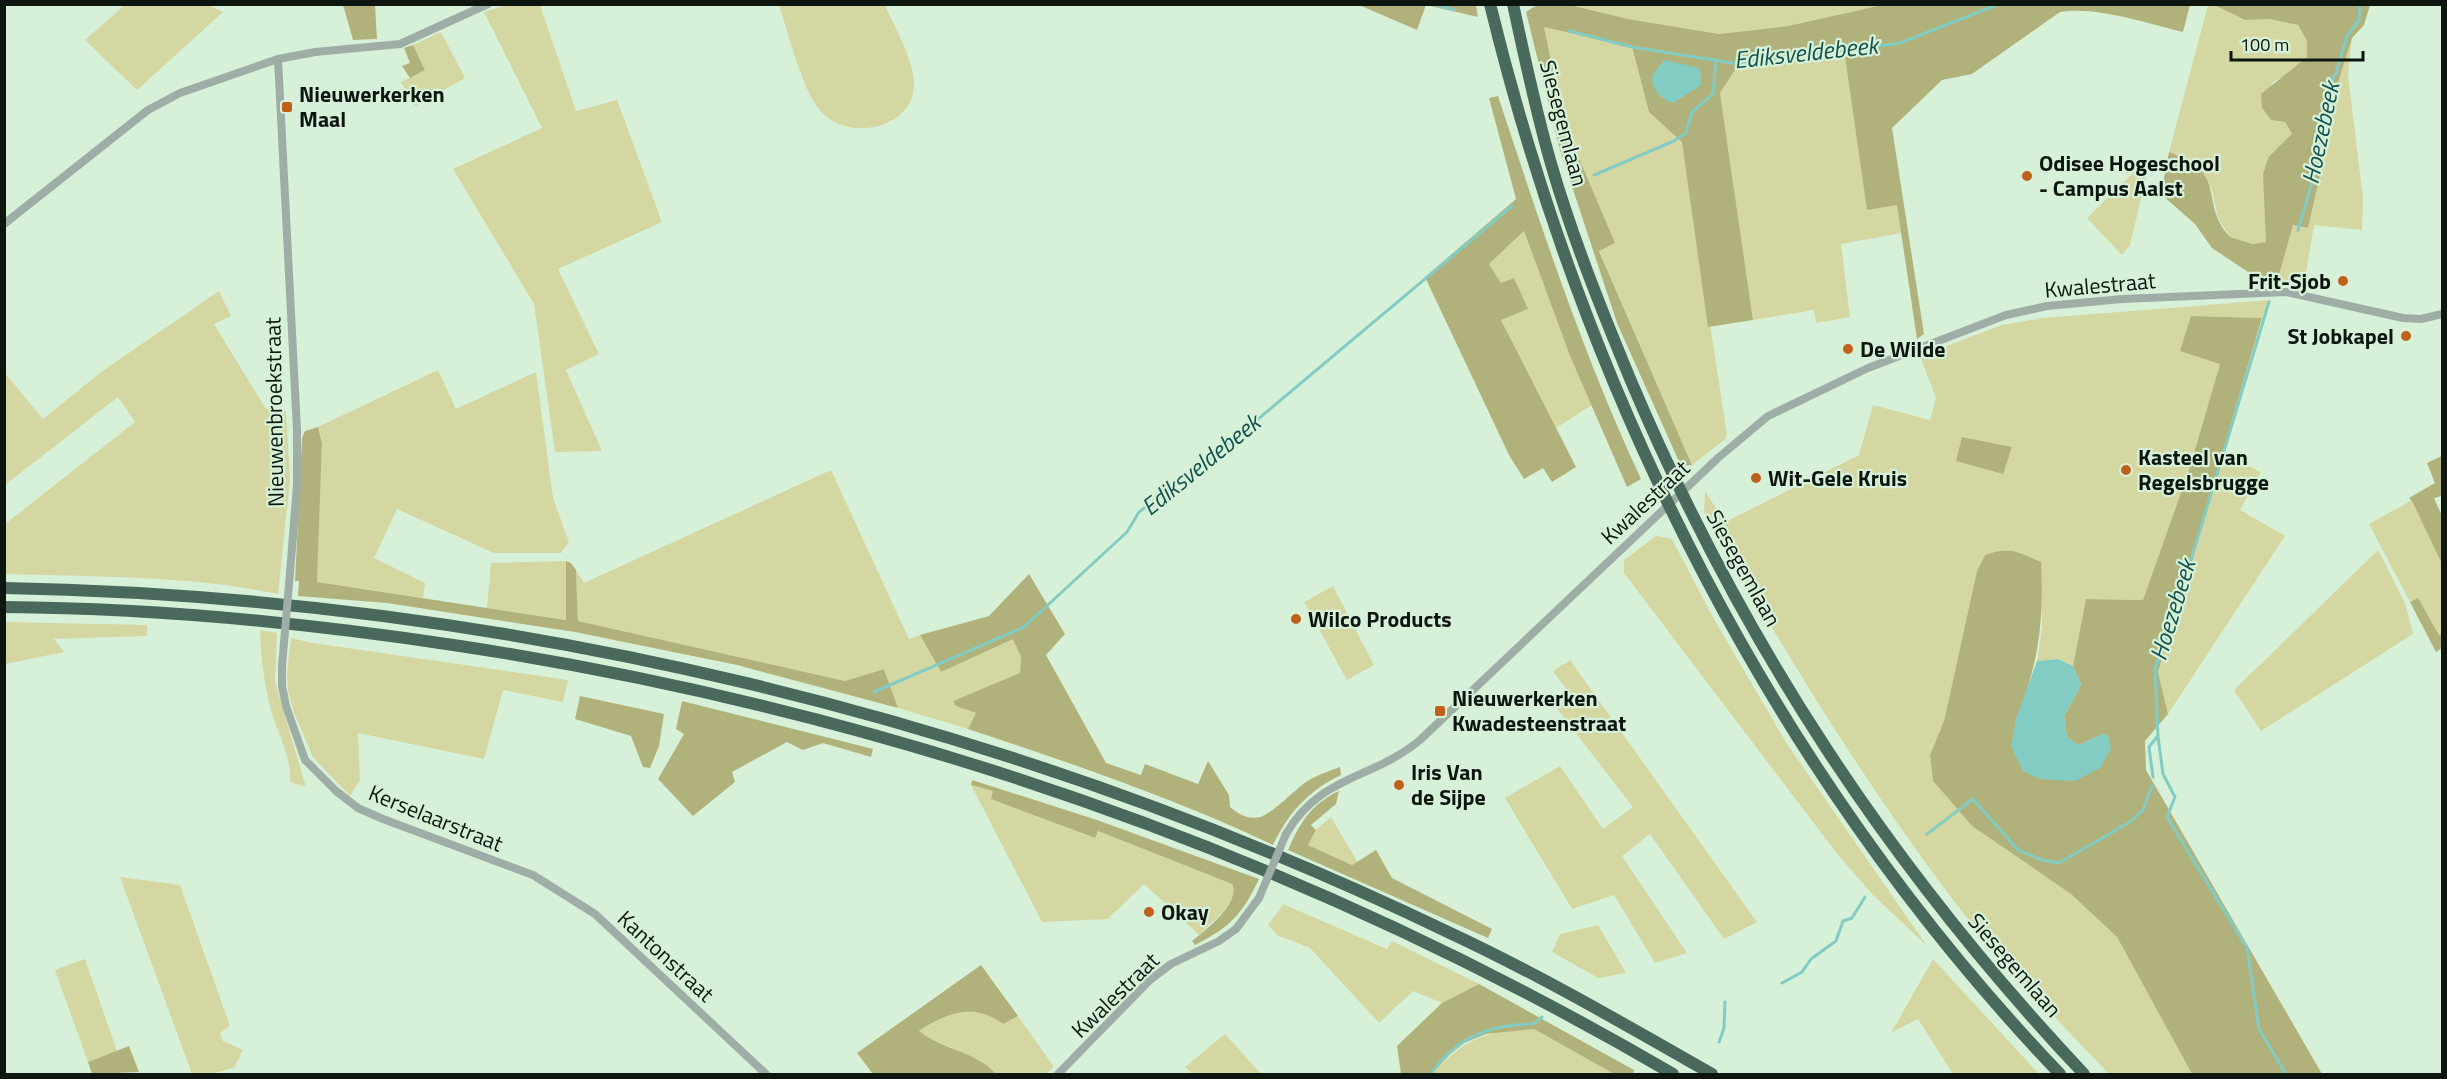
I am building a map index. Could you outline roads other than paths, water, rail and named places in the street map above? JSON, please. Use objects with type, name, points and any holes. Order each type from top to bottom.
[{"type":"highway","name":"Siesegemlaan","points":[[1490,4],[1534,169],[1569,272],[1589,326],[1668,506],[1697,564],[1767,688],[1874,850],[1938,937],[2007,1019],[2060,1074]]},
{"type":"highway","name":"Siesegemlaan","points":[[1513,4],[1552,167],[1574,234],[1608,325],[1680,493],[1714,560],[1751,628],[1823,745],[1908,868],[2016,1002],[2084,1074]]},
{"type":"highway","points":[[4,588],[137,592],[267,603],[394,618],[523,637],[650,661],[892,720],[1053,770],[1168,812],[1353,889],[1448,932],[1528,972],[1712,1074]]},
{"type":"highway","points":[[4,607],[134,611],[261,620],[520,655],[645,679],[889,738],[1047,786],[1171,832],[1334,899],[1443,949],[1673,1074]]},
{"type":"street","points":[[4,224],[148,110],[180,93],[278,59],[315,52],[400,44],[488,4]]},
{"type":"street","name":"Nieuwenbroekstraat","points":[[278,59],[297,430],[297,486],[282,686],[286,706],[305,760]]},
{"type":"street","name":"Kwalestraat","points":[[1058,1074],[1150,980],[1171,964],[1219,941],[1236,929],[1259,898],[1286,834],[1299,813],[1317,796],[1344,781],[1383,765],[1420,740],[1680,493],[1768,416],[1868,368],[2006,315],[2047,306],[2082,302],[2286,292],[2403,318],[2429,318],[2442,314]]},
{"type":"street","name":"Kerselaarstraat","points":[[305,760],[336,791],[358,808],[533,875]]},
{"type":"street","name":"Kantonstraat","points":[[533,875],[595,914],[766,1074]]},
{"type":"water","points":[[1664,60],[1700,68],[1701,85],[1673,103],[1664,99],[1655,90],[1652,76]]},
{"type":"water","points":[[2058,659],[2073,666],[2081,685],[2064,716],[2067,738],[2079,745],[2103,734],[2108,735],[2111,748],[2100,768],[2075,781],[2040,779],[2023,771],[2011,746],[2016,719],[2037,661]]},
{"type":"waterway","points":[[1433,4],[1455,10]]},
{"type":"waterway","name":"Ediksveldebeek","points":[[1569,31],[1632,47],[1739,64],[1900,43],[1999,4]]},
{"type":"waterway","name":"Hoezebeek","points":[[2298,230],[2321,152],[2325,96],[2337,70],[2347,36],[2359,20],[2360,4]]},
{"type":"waterway","name":"Ediksveldebeek","points":[[1594,175],[1674,141],[1686,133],[1692,112],[1713,94],[1716,62]]},
{"type":"waterway","name":"Ediksveldebeek","points":[[874,692],[1024,627],[1127,532],[1139,512],[1214,456],[1512,206]]},
{"type":"waterway","name":"Hoezebeek","points":[[2269,302],[2185,580],[2155,669],[2158,737],[2163,774],[2175,797],[2167,817],[2247,948],[2259,1029],[2286,1074]]},
{"type":"waterway","points":[[2153,777],[2149,747],[2157,737]]},
{"type":"waterway","points":[[1927,834],[1973,799],[2018,850],[2042,860],[2059,863],[2130,822],[2143,810],[2152,786]]},
{"type":"waterway","points":[[1782,983],[1802,972],[1811,959],[1836,941],[1843,921],[1852,918],[1865,897]]},
{"type":"waterway","points":[[1719,1042],[1724,1028],[1725,1002]]},
{"type":"waterway","points":[[1431,1074],[1440,1062],[1462,1042],[1488,1030],[1533,1024],[1542,1017]]},
{"type":"place","name":"Nieuwerkerken Maal","points":[[287,107]]},
{"type":"place","name":"Odisee Hogeschool - Campus Aalst","points":[[2027,176]]},
{"type":"place","name":"Frit-Sjob","points":[[2343,281]]},
{"type":"place","name":"St Jobkapel","points":[[2406,336]]},
{"type":"place","name":"De Wilde","points":[[1848,349]]},
{"type":"place","name":"Kasteel van Regelsbrugge","points":[[2126,470]]},
{"type":"place","name":"Wit-Gele Kruis","points":[[1756,478]]},
{"type":"place","name":"Wilco Products","points":[[1296,619]]},
{"type":"place","name":"Nieuwerkerken Kwadesteenstraat","points":[[1440,711]]},
{"type":"place","name":"Iris Van de Sijpe","points":[[1399,785]]},
{"type":"place","name":"Okay","points":[[1149,912]]}]
